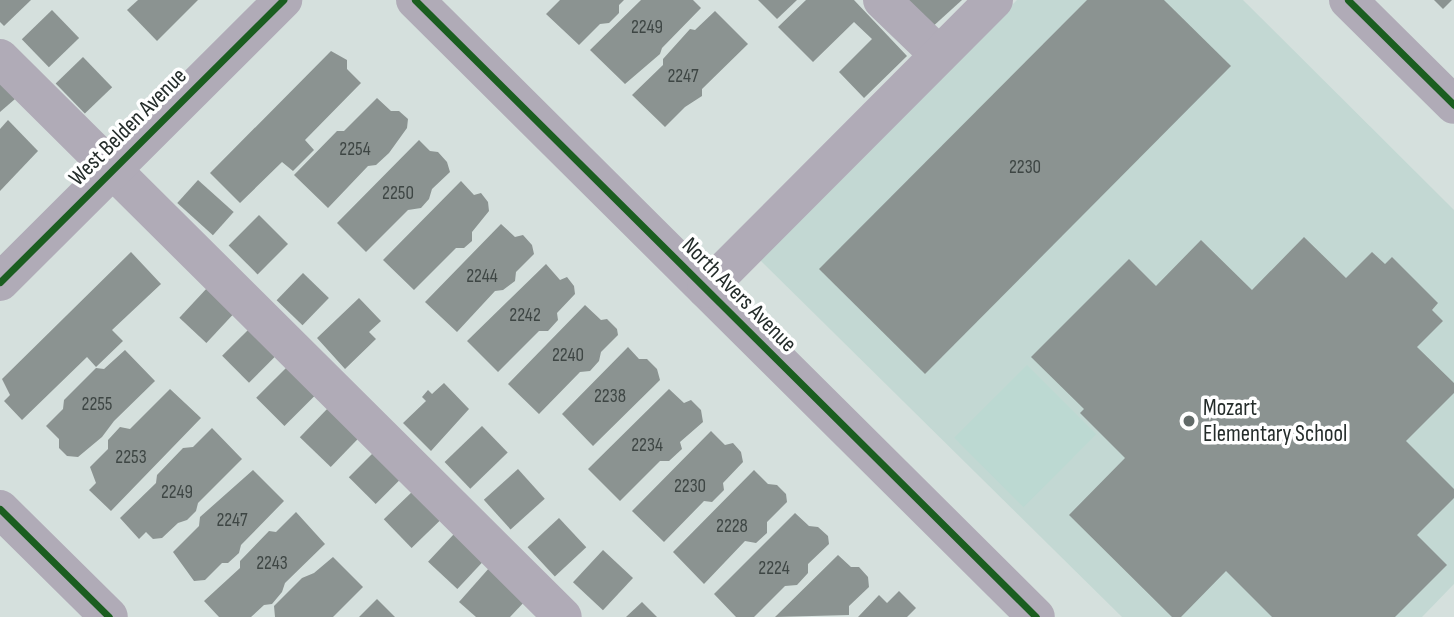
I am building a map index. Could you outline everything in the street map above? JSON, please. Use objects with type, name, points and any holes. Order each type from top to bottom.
[{"type":"street","name":"West Belden Avenue","points":[[0,282],[283,0]]},
{"type":"street","name":"North Avers Avenue","points":[[415,0],[1036,617]]},
{"type":"street","points":[[883,0],[939,55]]},
{"type":"street","points":[[706,289],[994,0]]},
{"type":"street","points":[[1348,0],[1454,105]]},
{"type":"street","points":[[0,58],[563,617]]},
{"type":"street","points":[[0,509],[109,617]]},
{"type":"shaded area","name":"Mozart Elementary School","points":[[1017,0],[1243,0],[1454,210],[1454,584],[1422,617],[1122,617],[759,259]]},
{"type":"green space","points":[[1027,365],[1096,434],[1023,507],[954,438]]},
{"type":"building","points":[[0,0],[31,0],[4,26],[0,22]]},
{"type":"building","points":[[138,0],[198,0],[157,41],[127,10]]},
{"type":"building","points":[[560,0],[624,0],[619,5],[619,13],[609,23],[600,24],[579,45],[546,14]]},
{"type":"building","points":[[641,0],[693,0],[701,8],[662,48],[660,54],[625,84],[590,50]]},
{"type":"building","points":[[758,0],[797,0],[777,19]]},
{"type":"building","points":[[806,0],[854,0],[907,56],[864,98],[839,72],[872,39],[854,22],[813,62],[778,27]]},
{"type":"building","points":[[903,0],[962,0],[930,29]]},
{"type":"building","points":[[1087,0],[1164,0],[1231,66],[925,374],[819,269]]},
{"type":"building","points":[[1434,0],[1452,0],[1443,9]]},
{"type":"building","points":[[52,10],[79,38],[49,67],[22,39]]},
{"type":"building","points":[[715,11],[748,44],[702,89],[702,96],[685,107],[665,127],[632,95],[663,65],[663,59],[690,29],[695,30]]},
{"type":"building","points":[[331,51],[347,60],[347,69],[361,83],[305,140],[314,150],[293,171],[282,162],[240,203],[210,173]]},
{"type":"building","points":[[83,57],[112,87],[85,114],[56,83]]},
{"type":"building","points":[[0,82],[15,99],[0,112]]},
{"type":"building","points":[[377,98],[391,111],[399,111],[408,119],[407,128],[389,153],[376,165],[368,166],[328,208],[294,175],[337,131],[344,131]]},
{"type":"building","points":[[8,120],[38,151],[0,191],[0,129]]},
{"type":"building","points":[[419,140],[430,151],[438,152],[447,162],[450,172],[432,189],[429,199],[421,208],[408,210],[366,252],[337,223]]},
{"type":"building","points":[[198,180],[234,212],[213,235],[177,203]]},
{"type":"building","points":[[461,181],[474,195],[481,193],[488,202],[489,211],[472,232],[472,241],[464,248],[456,248],[414,290],[383,260]]},
{"type":"building","points":[[259,215],[288,244],[258,274],[229,245]]},
{"type":"building","points":[[501,224],[515,237],[523,235],[532,245],[534,254],[516,272],[515,281],[503,290],[495,291],[457,332],[425,302]]},
{"type":"building","name":"Mozart Elementary School","points":[[1304,237],[1346,278],[1372,252],[1385,264],[1392,257],[1438,303],[1432,310],[1443,321],[1417,347],[1454,383],[1454,393],[1406,441],[1454,489],[1454,498],[1417,535],[1447,565],[1395,617],[1272,617],[1226,571],[1181,617],[1172,617],[1069,515],[1125,458],[1080,413],[1084,409],[1031,357],[1129,259],[1156,286],[1201,240],[1252,290]]},
{"type":"building","points":[[131,252],[161,284],[112,330],[123,341],[96,367],[87,357],[22,420],[4,401],[10,395],[2,379]]},
{"type":"building","points":[[546,264],[560,280],[567,277],[574,286],[575,294],[557,313],[558,320],[548,331],[539,331],[498,372],[467,341]]},
{"type":"building","points":[[303,273],[329,298],[302,325],[277,300]]},
{"type":"building","points":[[208,287],[235,312],[206,343],[179,318]]},
{"type":"building","points":[[359,298],[381,321],[369,332],[376,339],[345,369],[317,338]]},
{"type":"building","points":[[585,305],[601,320],[607,319],[617,329],[618,335],[601,352],[599,361],[590,371],[580,372],[539,414],[508,384]]},
{"type":"building","points":[[249,329],[276,356],[249,383],[222,356]]},
{"type":"building","points":[[628,347],[639,359],[647,359],[657,369],[660,380],[593,446],[562,414]]},
{"type":"building","points":[[125,350],[155,381],[114,421],[102,437],[78,457],[67,456],[59,448],[59,439],[46,426],[63,409],[64,400],[96,368],[104,369]]},
{"type":"building","points":[[288,366],[316,394],[284,426],[256,398]]},
{"type":"building","points":[[444,383],[469,409],[431,451],[403,423],[426,401],[422,397],[428,390],[432,394]]},
{"type":"building","points":[[170,389],[201,418],[111,511],[89,490],[96,483],[90,467],[108,449],[108,440],[120,427],[130,429]]},
{"type":"building","points":[[669,389],[684,403],[691,400],[701,410],[703,422],[680,442],[682,449],[669,461],[660,461],[620,501],[588,469]]},
{"type":"building","points":[[329,407],[360,437],[331,467],[300,437]]},
{"type":"building","points":[[482,426],[508,453],[470,489],[445,462]]},
{"type":"building","points":[[212,428],[242,459],[198,503],[196,511],[187,520],[178,523],[162,538],[153,539],[146,532],[139,539],[120,518],[156,483],[157,475],[183,448],[193,447]]},
{"type":"building","points":[[711,431],[725,445],[733,443],[741,452],[743,462],[723,483],[724,490],[712,502],[704,501],[664,542],[632,511]]},
{"type":"building","points":[[375,451],[402,478],[376,504],[349,477]]},
{"type":"building","points":[[518,469],[545,499],[511,530],[484,500]]},
{"type":"building","points":[[253,470],[284,501],[241,545],[239,553],[228,563],[222,563],[205,580],[194,581],[173,552],[199,526],[200,517]]},
{"type":"building","points":[[754,470],[768,484],[777,485],[786,494],[787,502],[767,522],[767,533],[756,543],[745,541],[704,584],[673,552]]},
{"type":"building","points":[[414,490],[442,519],[412,548],[384,519]]},
{"type":"building","points":[[296,512],[325,544],[285,583],[282,592],[272,604],[264,605],[251,617],[219,617],[204,601],[240,568],[240,561],[269,531],[276,532]]},
{"type":"building","points":[[795,513],[809,526],[818,527],[828,536],[829,544],[808,564],[808,573],[797,585],[785,586],[754,617],[736,617],[714,594]]},
{"type":"building","points":[[559,518],[586,547],[555,577],[528,547]]},
{"type":"building","points":[[454,534],[483,561],[457,589],[428,562]]},
{"type":"building","points":[[603,550],[633,578],[603,610],[573,582]]},
{"type":"building","points":[[838,555],[851,567],[859,567],[868,577],[869,587],[849,606],[849,615],[775,617]]},
{"type":"building","points":[[333,557],[363,587],[333,617],[275,617],[274,606],[302,578],[314,573]]},
{"type":"building","points":[[490,567],[526,600],[510,617],[476,617],[459,602]]},
{"type":"building","points":[[899,591],[916,608],[907,617],[858,617],[879,595],[887,603]]},
{"type":"building","points":[[377,599],[395,617],[359,617]]},
{"type":"building","points":[[642,602],[657,617],[626,617]]},
{"type":"cycle path","points":[[0,282],[283,0]]},
{"type":"cycle path","points":[[415,0],[1036,617]]},
{"type":"cycle path","points":[[1348,0],[1454,105]]},
{"type":"cycle path","points":[[0,509],[109,617]]},
{"type":"place","name":"Mozart Elementary School","points":[[1189,421]]}]
